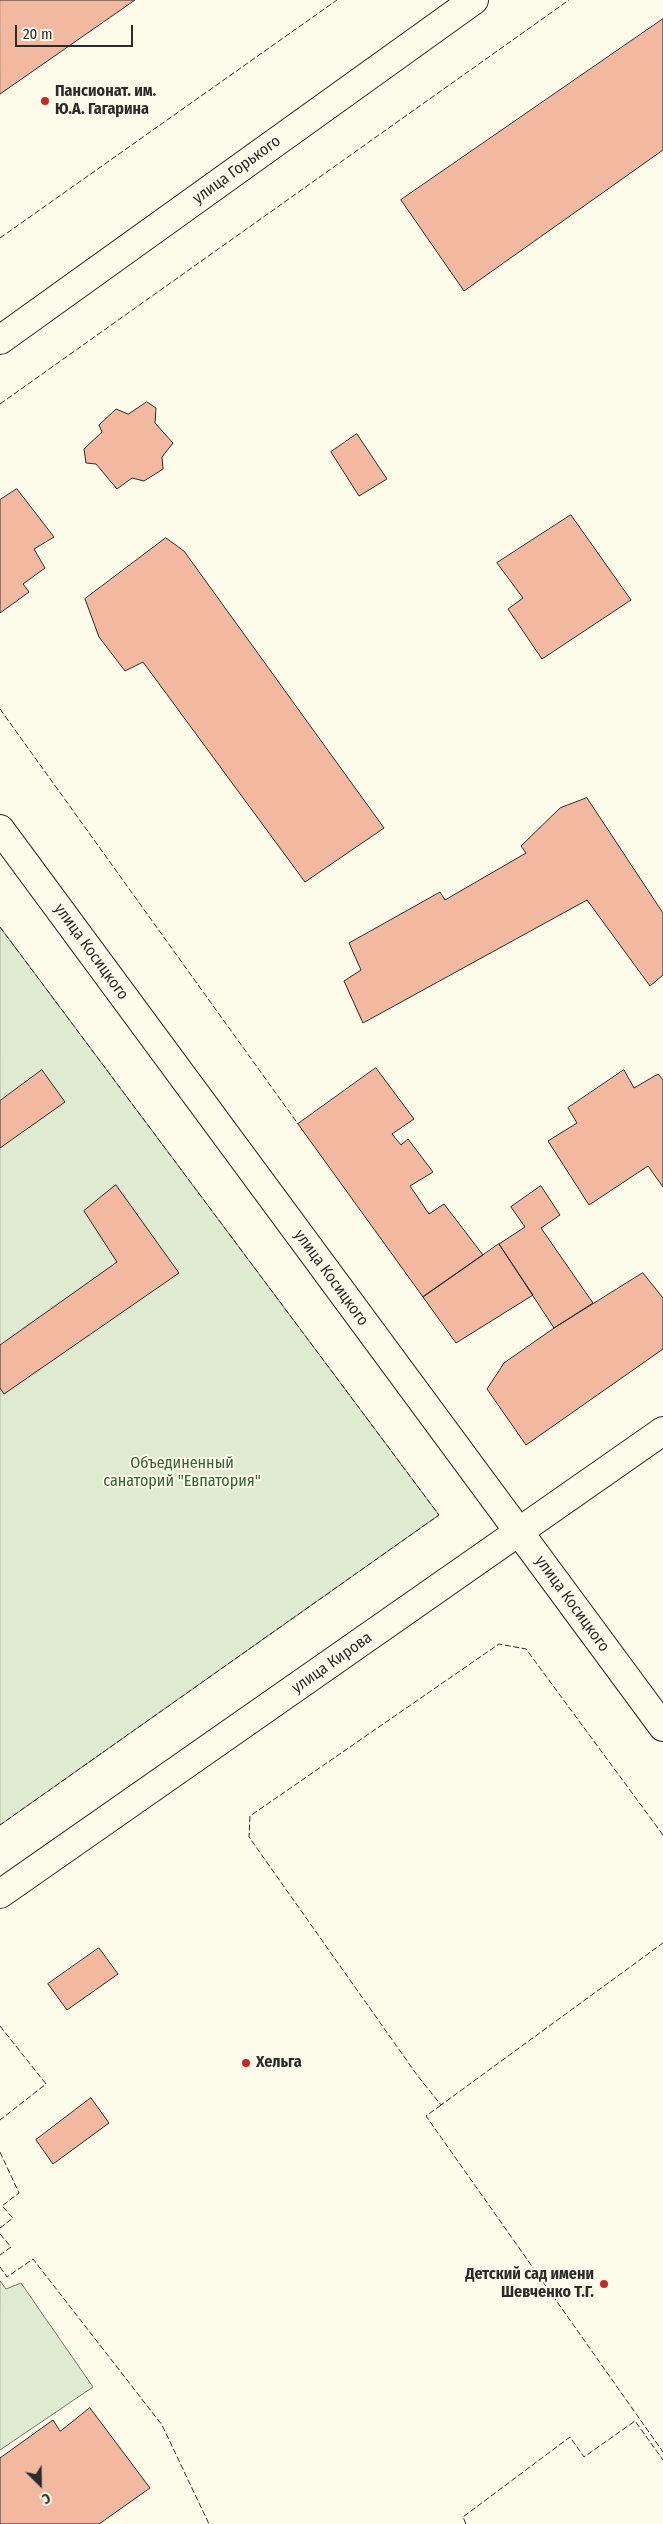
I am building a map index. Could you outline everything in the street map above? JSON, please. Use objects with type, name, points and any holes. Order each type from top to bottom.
[{"type":"street","name":"улица Горького","points":[[0,340],[474,0]]},
{"type":"street","name":"улица Косицкого","points":[[0,829],[663,1727]]},
{"type":"street","name":"улица Кирова","points":[[0,1894],[663,1430]]},
{"type":"green space","name":"Объединенный санаторий \"Евпатория\"","points":[[0,927],[439,1515],[0,1825]]},
{"type":"green space","points":[[0,2281],[6,2289],[21,2283],[93,2387],[0,2450]]},
{"type":"building","points":[[0,0],[135,0],[0,94]]},
{"type":"building","points":[[663,19],[663,150],[464,291],[401,200]]},
{"type":"building","points":[[147,402],[156,408],[155,423],[173,443],[162,457],[163,469],[144,481],[132,478],[117,489],[96,464],[86,463],[84,449],[102,432],[99,425],[116,409],[128,414]]},
{"type":"building","points":[[357,434],[387,479],[359,496],[331,452]]},
{"type":"building","points":[[17,489],[54,537],[34,549],[45,568],[23,584],[29,592],[0,613],[0,500]]},
{"type":"building","points":[[571,515],[631,600],[542,659],[508,609],[523,598],[497,563]]},
{"type":"building","points":[[166,538],[184,551],[384,828],[305,882],[143,662],[125,671],[99,637],[85,599]]},
{"type":"building","points":[[587,798],[663,913],[663,975],[650,986],[587,900],[363,1023],[344,981],[361,970],[349,943],[440,892],[445,900],[526,853],[521,846],[560,808]]},
{"type":"building","points":[[376,1068],[414,1119],[392,1134],[401,1145],[408,1139],[433,1172],[410,1186],[429,1214],[444,1204],[483,1255],[423,1297],[298,1124]]},
{"type":"building","points":[[42,1070],[65,1102],[0,1148],[0,1101]]},
{"type":"building","points":[[624,1070],[634,1088],[658,1074],[663,1080],[663,1187],[648,1166],[589,1205],[548,1141],[577,1123],[568,1108]]},
{"type":"building","points":[[116,1185],[179,1273],[4,1394],[0,1388],[0,1345],[117,1262],[84,1211]]},
{"type":"building","points":[[541,1186],[560,1215],[541,1228],[593,1303],[554,1328],[499,1244],[525,1227],[511,1207]]},
{"type":"building","points":[[499,1244],[533,1295],[456,1343],[423,1297]]},
{"type":"building","points":[[643,1273],[663,1298],[663,1349],[526,1445],[487,1389],[504,1363],[554,1328]]},
{"type":"building","points":[[99,1948],[118,1974],[67,2010],[48,1984]]},
{"type":"building","points":[[91,2098],[109,2123],[53,2164],[36,2140]]},
{"type":"building","points":[[90,2408],[150,2488],[99,2524],[0,2524],[0,2458],[53,2420],[60,2431]]},
{"type":"fence","points":[[0,238],[337,0]]},
{"type":"fence","points":[[0,404],[569,0]]},
{"type":"fence","points":[[0,709],[298,1124]]},
{"type":"fence","points":[[0,927],[439,1515],[0,1825]]},
{"type":"fence","points":[[663,1835],[526,1649],[499,1644],[250,1816],[249,1837],[417,2075],[441,2105],[663,1943]]},
{"type":"fence","points":[[0,2026],[46,2084],[0,2120]]},
{"type":"fence","points":[[441,2105],[426,2116],[663,2452]]},
{"type":"fence","points":[[0,2152],[19,2193],[2,2206],[13,2218],[0,2228]]},
{"type":"fence","points":[[0,2234],[11,2247],[0,2255]]},
{"type":"fence","points":[[0,2267],[7,2277],[33,2259],[162,2425],[209,2524]]},
{"type":"fence","points":[[466,2524],[463,2517],[570,2437],[584,2457],[635,2421],[663,2460]]},
{"type":"place","name":"Пансионат. им. Ю.А. Гагарина","points":[[45,101]]},
{"type":"place","name":"Хельга","points":[[246,2063]]},
{"type":"place","name":"Детский сад имени Шевченко Т.Г.","points":[[604,2284]]}]
